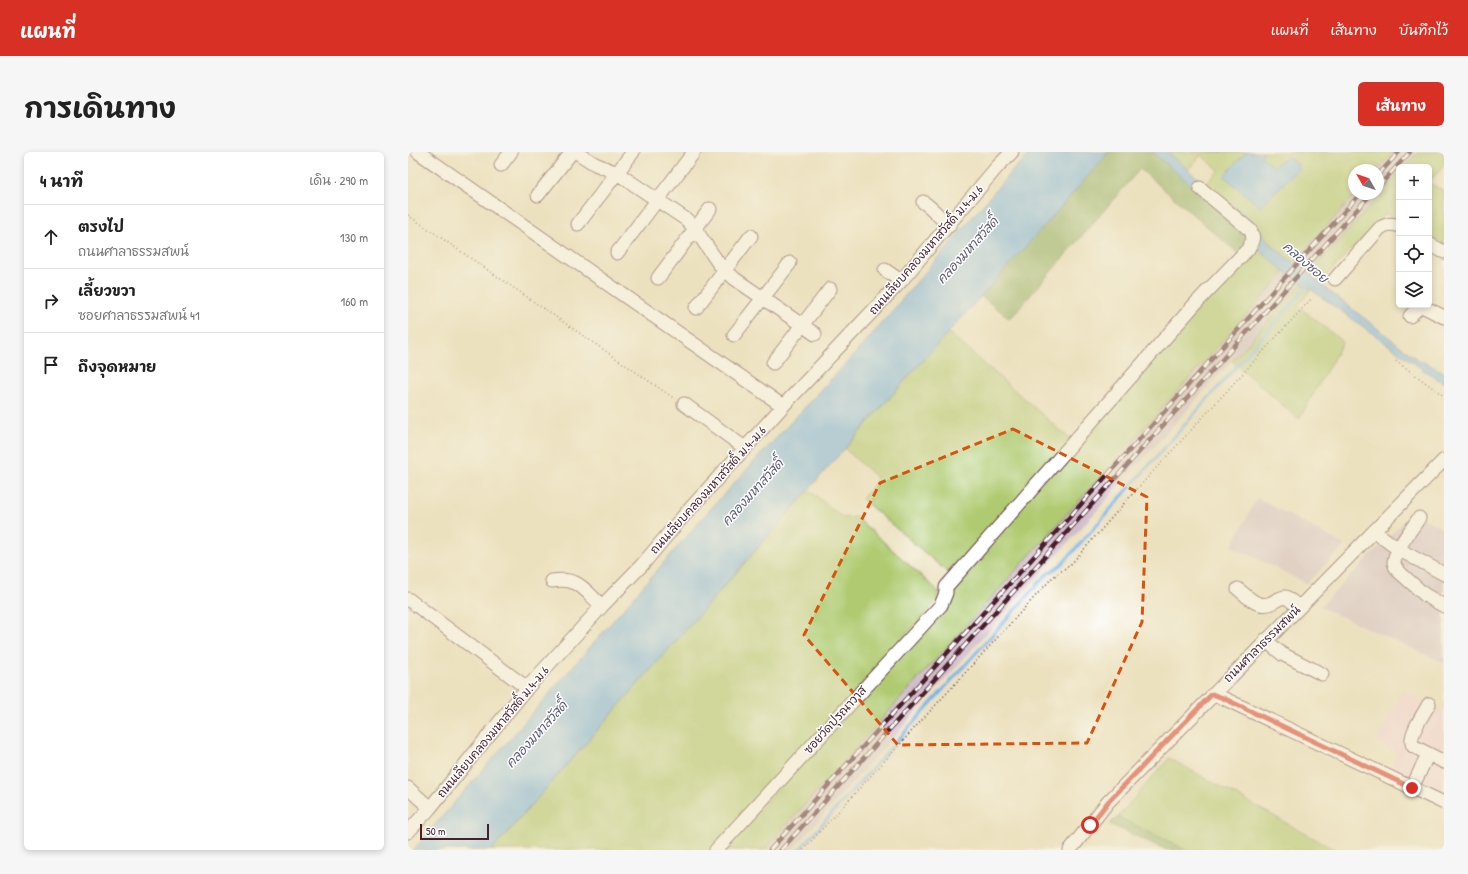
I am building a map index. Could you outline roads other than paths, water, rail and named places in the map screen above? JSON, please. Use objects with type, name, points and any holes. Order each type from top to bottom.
[{"type":"street","points":[[418,152],[783,406]]},
{"type":"street","points":[[501,165],[511,152]]},
{"type":"street","points":[[538,195],[572,152]]},
{"type":"street","points":[[576,152],[595,164],[617,173],[687,220],[695,229],[718,264],[735,279],[815,334]]},
{"type":"street","points":[[578,224],[633,152]]},
{"type":"street","points":[[617,253],[694,152]]},
{"type":"street","name":"ถนนเลียบคลองมหาสวัสดิ์ ม.4-ม.6","points":[[408,832],[430,808],[527,688],[602,606],[642,565],[679,521],[783,406],[901,282],[997,167],[1012,152]]},
{"type":"street","name":"ซอยวัดปุรณาวาส","points":[[716,850],[940,604],[946,594],[946,587],[1186,314],[1248,249],[1253,237],[1250,230],[1200,188]]},
{"type":"street","points":[[923,202],[932,208],[949,226]]},
{"type":"street","points":[[658,278],[710,209]]},
{"type":"street","points":[[1335,279],[1380,228],[1386,224],[1396,225]]},
{"type":"street","points":[[696,308],[751,236]]},
{"type":"street","points":[[1432,246],[1444,252]]},
{"type":"street","points":[[734,335],[790,263]]},
{"type":"street","points":[[885,270],[901,282]]},
{"type":"street","points":[[773,363],[830,289]]},
{"type":"street","points":[[1410,316],[1420,306],[1444,317]]},
{"type":"street","points":[[684,404],[745,448]]},
{"type":"street","name":"ถนนศาลาธรรมสพน์","points":[[1070,850],[1108,802],[1212,694],[1444,460]]},
{"type":"street","points":[[1420,518],[1398,549],[1394,562],[1398,571],[1425,595],[1444,606]]},
{"type":"street","points":[[1374,532],[1398,549],[1444,574]]},
{"type":"street","points":[[552,581],[562,579],[575,582],[602,606]]},
{"type":"street","points":[[1238,589],[1255,602],[1262,605],[1268,605],[1282,597],[1286,597],[1298,607]]},
{"type":"street","points":[[408,599],[527,688]]},
{"type":"street","points":[[1266,640],[1282,654],[1322,674]]},
{"type":"street","points":[[1212,694],[1444,803]]},
{"type":"street","points":[[1429,704],[1411,738],[1411,743],[1413,746],[1444,762]]},
{"type":"street","points":[[1412,788],[1428,754]]},
{"type":"street","points":[[408,788],[430,808]]},
{"type":"water","name":"คลองมหาสวัสดิ์","points":[[1031,152],[1109,152],[890,397],[492,850],[413,850],[713,506],[862,346],[1011,172]]},
{"type":"water","points":[[1152,152],[1167,152],[1258,226],[1267,241],[1293,263],[1417,359],[1444,372],[1444,383],[1285,272],[1258,249],[1261,244]]},
{"type":"water","points":[[1246,152],[1263,152],[1261,156],[1273,166],[1288,157],[1300,167],[1260,207],[1224,176]]},
{"type":"waterway","points":[[799,850],[1046,575],[1063,563],[1309,284]]},
{"type":"railway","points":[[1384,168],[1399,152]]},
{"type":"railway","points":[[1384,180],[1410,152]]},
{"type":"railway","points":[[770,850],[1355,200]]},
{"type":"railway","points":[[781,850],[1366,200]]},
{"type":"water label","name":"คลองซอย","points":[[1306,262]]}]
